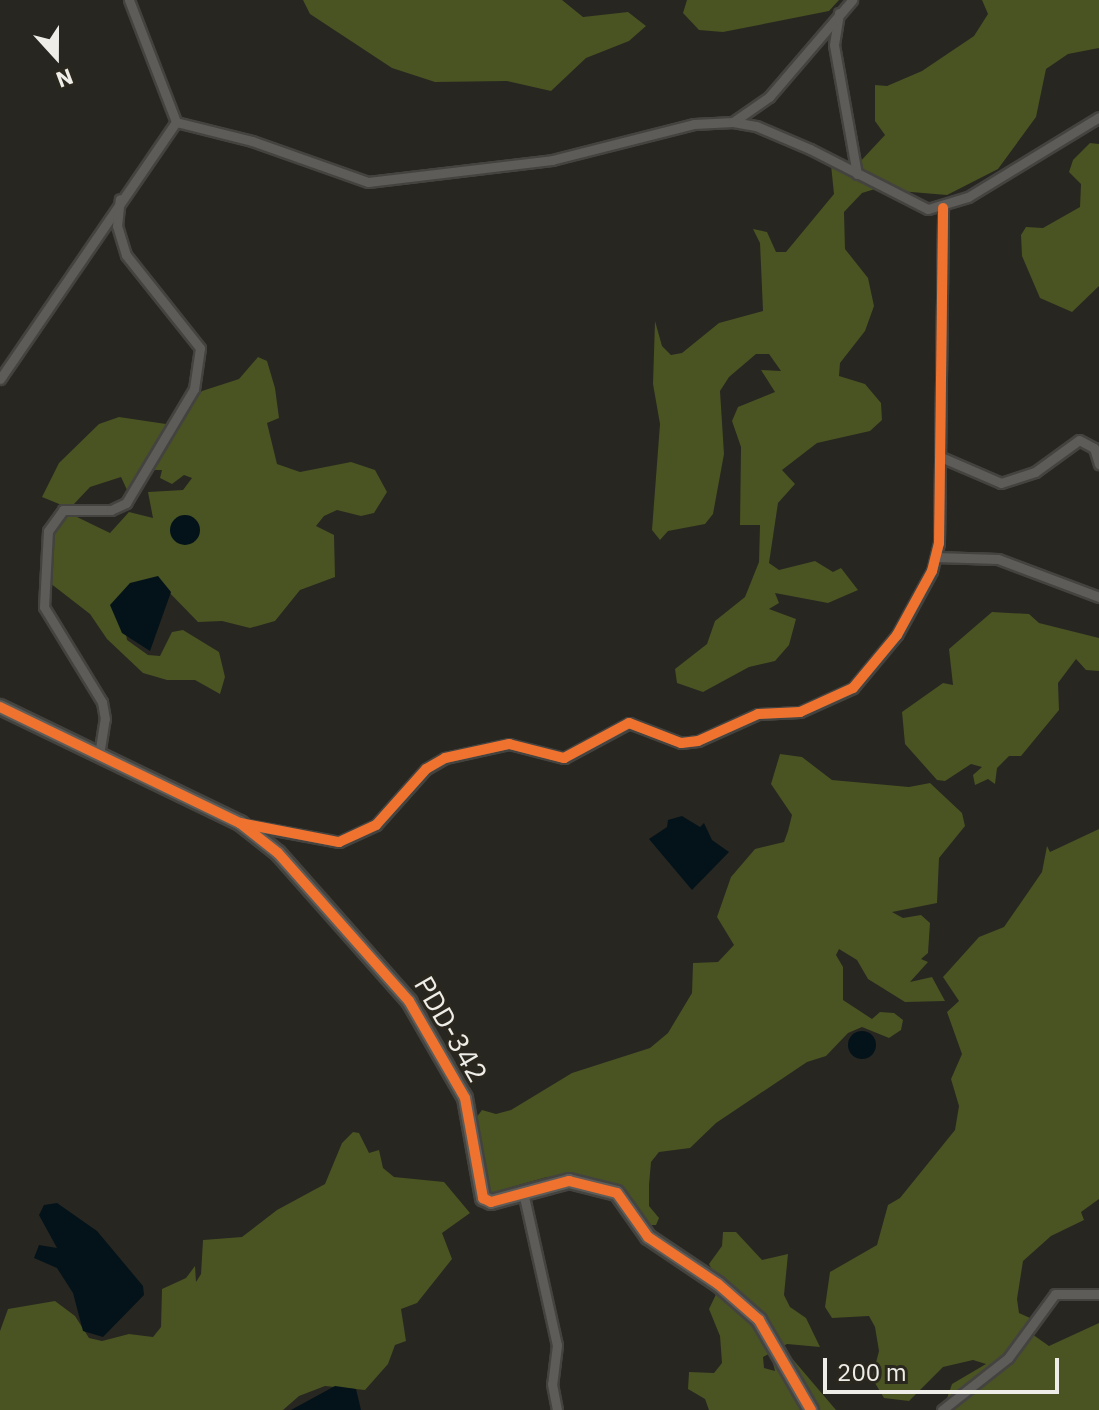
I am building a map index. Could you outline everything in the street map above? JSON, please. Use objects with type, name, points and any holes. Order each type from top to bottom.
[{"type":"street","points":[[129,0],[176,122]]},
{"type":"street","points":[[733,122],[769,97],[852,0]]},
{"type":"street","points":[[839,13],[834,45],[857,174]]},
{"type":"street","points":[[176,122],[252,141],[368,182],[552,160],[694,124],[733,122],[756,126],[914,205],[943,208],[1099,117]]},
{"type":"street","points":[[0,379],[120,199],[176,122]]},
{"type":"street","points":[[99,755],[105,719],[102,702],[44,607],[48,531],[63,510],[111,510],[126,503],[194,389],[200,348],[126,255],[117,226],[120,199]]},
{"type":"street","points":[[240,823],[339,842],[376,825],[426,769],[445,758],[509,744],[564,758],[629,723],[681,743],[698,741],[758,714],[800,712],[827,703],[875,668],[914,607],[936,557],[943,458],[943,208]]},
{"type":"street","points":[[943,458],[1001,483],[1035,472],[1079,440],[1094,448],[1099,464]]},
{"type":"street","points":[[936,557],[998,559],[1099,597]]},
{"type":"street","name":"PDD-342","points":[[0,707],[240,823],[278,853],[409,1001],[465,1098],[483,1198],[491,1202],[569,1181],[617,1193],[648,1237],[718,1284],[759,1320],[811,1410]]},
{"type":"street","points":[[523,1192],[557,1345],[552,1378],[557,1410]]},
{"type":"street","points":[[942,1410],[1008,1358],[1055,1294],[1099,1294]]},
{"type":"green space","points":[[303,0],[562,0],[583,17],[628,12],[646,26],[629,41],[586,58],[551,91],[507,81],[435,82],[392,68],[310,14]]},
{"type":"green space","points":[[687,0],[839,0],[829,11],[723,32],[699,30],[683,13]]},
{"type":"green space","points":[[982,0],[1099,0],[1099,48],[1068,54],[1046,69],[1036,117],[998,169],[947,195],[875,189],[862,193],[844,212],[845,249],[868,278],[874,306],[865,331],[840,363],[839,376],[865,384],[881,403],[882,420],[870,431],[817,443],[782,470],[795,484],[778,503],[769,563],[779,570],[815,561],[833,572],[841,568],[858,590],[828,603],[775,593],[779,603],[769,609],[796,619],[789,645],[775,661],[749,667],[703,692],[677,683],[675,669],[707,644],[715,621],[745,597],[759,562],[760,525],[740,525],[741,447],[732,421],[738,407],[775,392],[761,370],[781,371],[769,354],[756,354],[729,377],[720,391],[724,454],[713,514],[705,524],[668,531],[660,540],[652,530],[660,424],[653,384],[655,321],[662,346],[671,355],[682,353],[719,323],[763,311],[760,243],[753,229],[767,232],[776,252],[786,252],[834,194],[831,165],[857,165],[885,135],[875,121],[875,85],[887,86],[922,71],[974,36],[988,14]]},
{"type":"green space","points":[[1090,143],[1099,144],[1099,286],[1072,312],[1040,298],[1022,256],[1021,235],[1026,227],[1043,228],[1080,207],[1081,184],[1069,172],[1073,160]]},
{"type":"green space","points":[[258,357],[267,361],[279,418],[267,423],[277,464],[300,472],[351,462],[375,470],[387,492],[374,513],[361,516],[337,510],[324,516],[316,526],[334,535],[335,577],[300,590],[275,621],[250,628],[222,621],[198,622],[162,585],[123,614],[127,640],[148,655],[160,656],[172,632],[183,630],[219,652],[225,677],[220,694],[195,680],[167,680],[143,673],[107,639],[90,614],[50,583],[51,527],[64,506],[42,497],[59,463],[99,424],[119,417],[166,424],[202,391],[239,379]],"holes":[[[154,470],[162,470],[160,478],[172,484],[184,475],[192,478],[183,490],[148,492],[153,518],[129,512],[110,533],[77,517],[73,505],[90,487],[121,477],[127,490]]]},
{"type":"green space","points":[[992,612],[1029,614],[1039,623],[1099,638],[1099,671],[1086,670],[1076,659],[1058,683],[1059,710],[1021,756],[1009,756],[997,768],[995,784],[988,779],[975,785],[973,775],[982,767],[971,764],[945,781],[937,780],[905,744],[902,712],[943,683],[953,685],[949,649]]},
{"type":"green space","points":[[780,754],[802,757],[832,780],[909,787],[930,783],[962,813],[965,826],[939,858],[937,903],[892,912],[903,918],[921,915],[930,923],[928,953],[921,959],[928,962],[910,982],[932,977],[945,1001],[905,1002],[868,979],[857,960],[839,949],[836,955],[843,967],[843,1000],[872,1019],[880,1012],[894,1013],[903,1020],[901,1030],[889,1038],[862,1027],[848,1033],[826,1056],[807,1062],[716,1123],[690,1148],[659,1152],[651,1162],[649,1185],[649,1206],[659,1218],[656,1225],[648,1225],[633,1201],[612,1185],[578,1175],[547,1177],[487,1194],[481,1185],[476,1118],[482,1110],[496,1114],[511,1110],[572,1073],[650,1048],[668,1033],[692,993],[693,963],[718,962],[734,945],[717,917],[731,877],[755,849],[784,842],[792,815],[771,784]]},
{"type":"green space","points":[[1099,829],[1099,1199],[1081,1212],[1084,1220],[1051,1236],[1023,1261],[1017,1299],[1019,1313],[1030,1318],[1023,1344],[1032,1334],[1049,1346],[1099,1323],[1099,1410],[943,1410],[952,1384],[986,1364],[973,1360],[943,1367],[909,1401],[884,1398],[872,1378],[879,1351],[875,1327],[869,1316],[832,1318],[825,1307],[830,1272],[877,1245],[888,1205],[900,1198],[955,1130],[959,1106],[951,1079],[962,1054],[947,1012],[959,1001],[943,977],[979,937],[1004,927],[1042,872],[1047,846],[1050,852]]},
{"type":"green space","points":[[353,1132],[359,1133],[369,1153],[379,1150],[383,1168],[394,1177],[444,1182],[470,1213],[442,1233],[452,1259],[417,1303],[401,1309],[406,1341],[395,1345],[388,1364],[365,1390],[325,1386],[299,1396],[283,1410],[0,1410],[0,1331],[8,1309],[55,1301],[75,1316],[89,1338],[102,1341],[129,1334],[153,1337],[161,1327],[162,1289],[186,1278],[195,1266],[196,1282],[201,1274],[203,1240],[242,1237],[277,1210],[325,1184],[342,1143]]},
{"type":"green space","points":[[723,1232],[736,1232],[762,1260],[788,1254],[784,1295],[790,1307],[806,1318],[820,1347],[787,1344],[763,1357],[764,1368],[775,1371],[772,1359],[790,1356],[836,1410],[709,1410],[705,1399],[688,1389],[689,1372],[714,1373],[722,1363],[720,1336],[709,1309],[720,1286],[709,1264],[722,1246]]},
{"type":"shaded area","points":[[185,515],[196,519],[200,530],[196,541],[185,545],[174,541],[170,530],[174,519]]},
{"type":"shaded area","points":[[158,576],[171,592],[150,651],[122,633],[110,605],[130,583]]},
{"type":"shaded area","points":[[682,816],[700,827],[704,823],[712,840],[729,852],[692,890],[649,839],[667,827],[668,820]]},
{"type":"shaded area","points":[[862,1031],[872,1035],[876,1045],[872,1055],[862,1059],[852,1055],[848,1045],[852,1035]]},
{"type":"shaded area","points":[[57,1203],[97,1231],[143,1286],[144,1295],[103,1337],[83,1331],[73,1293],[57,1268],[34,1258],[39,1245],[57,1248],[39,1215],[44,1205]]},
{"type":"shaded area","points":[[335,1386],[356,1389],[361,1410],[291,1410]]},
{"type":"cycle path","points":[[240,823],[339,842],[376,825],[426,769],[445,758],[509,744],[564,758],[629,723],[681,743],[698,741],[758,714],[800,712],[853,688],[897,635],[932,571],[939,543],[943,208]]},
{"type":"cycle path","points":[[0,707],[240,823],[278,853],[409,1001],[465,1098],[483,1198],[491,1202],[569,1181],[617,1193],[648,1237],[718,1284],[759,1320],[811,1410]]}]
